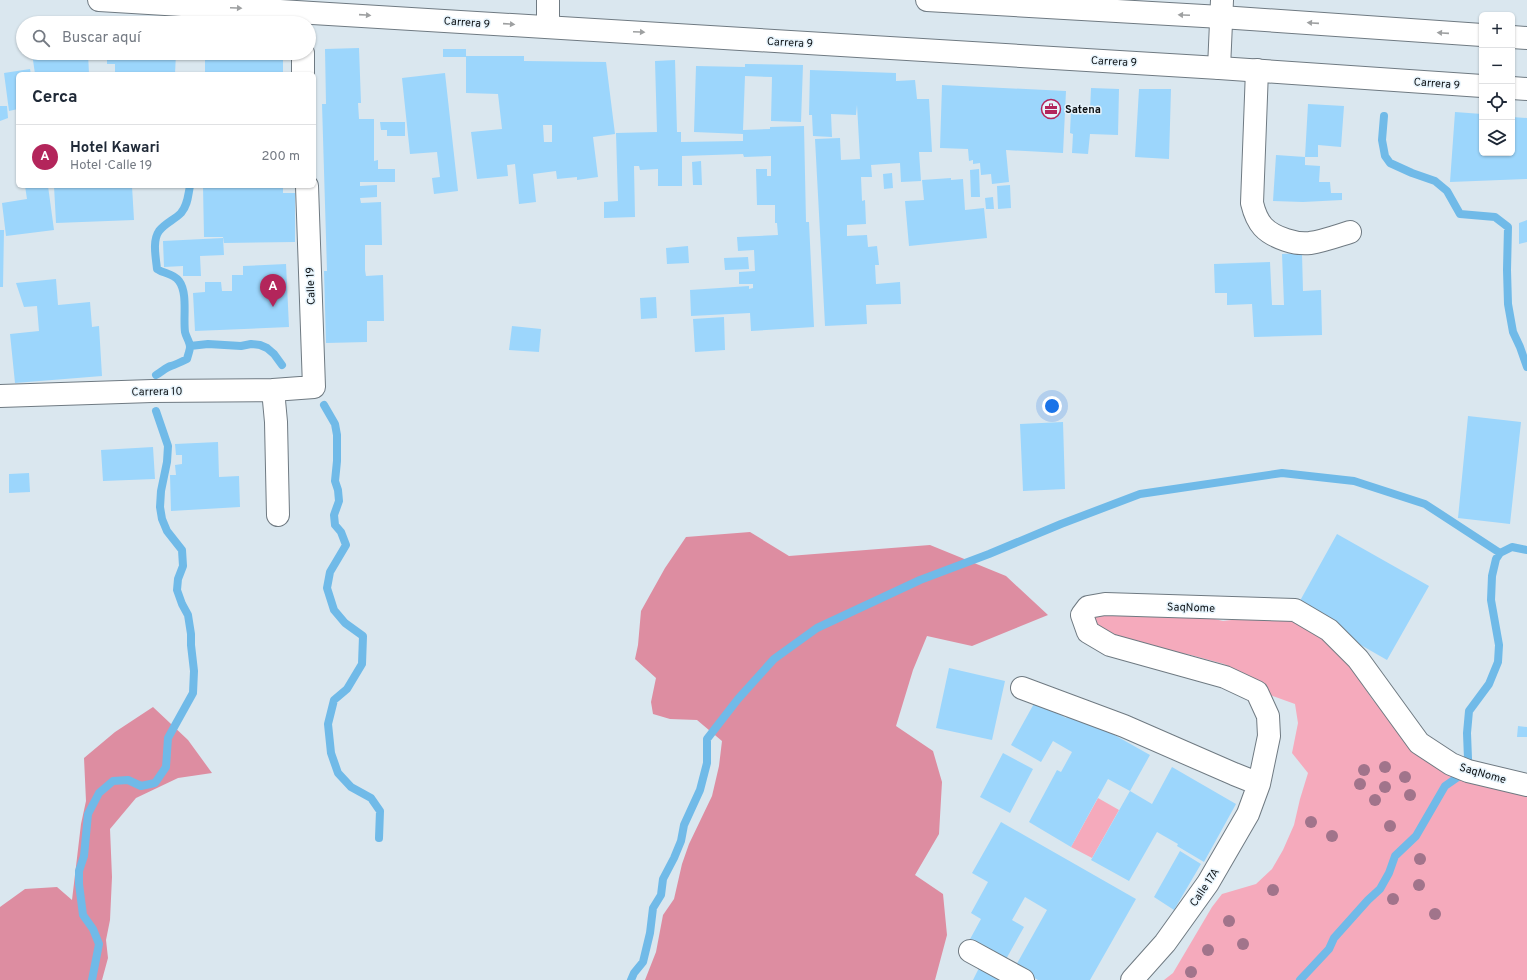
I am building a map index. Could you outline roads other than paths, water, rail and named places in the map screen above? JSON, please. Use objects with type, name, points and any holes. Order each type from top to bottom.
[{"type":"main road","name":"Carrera 9","points":[[99,0],[289,16]]},
{"type":"main road","points":[[548,0],[548,27]]},
{"type":"main road","points":[[927,0],[1221,8],[1479,35]]},
{"type":"main road","points":[[1219,68],[1221,8]]},
{"type":"main road","name":"Carrera 9","points":[[316,18],[548,27],[1257,70],[1479,86]]},
{"type":"main road","points":[[1515,37],[1527,38]]},
{"type":"main road","points":[[303,60],[303,72]]},
{"type":"main road","points":[[1257,70],[1252,203],[1255,216],[1262,227],[1274,236],[1298,244],[1311,243],[1350,232]]},
{"type":"main road","points":[[1515,88],[1527,89]]},
{"type":"main road","name":"Calle 19","points":[[307,188],[314,387]]},
{"type":"main road","name":"Carrera 10","points":[[0,396],[157,391],[273,390],[314,387]]},
{"type":"main road","points":[[273,390],[276,422],[278,515]]},
{"type":"main road","name":"SaqNome","points":[[1259,784],[1269,736],[1268,716],[1257,692],[1225,677],[1110,645],[1088,632],[1082,615],[1088,608],[1105,604],[1295,610],[1329,630],[1358,659],[1419,743],[1460,768],[1527,786]]},
{"type":"main road","points":[[1022,688],[1124,726],[1259,784]]},
{"type":"main road","name":"Calle 17A","points":[[1132,980],[1165,943],[1208,883],[1248,814],[1259,784]]},
{"type":"main road","points":[[970,951],[1023,980]]},
{"type":"waterway","points":[[1384,116],[1382,140],[1385,156],[1390,163],[1435,181],[1447,191],[1460,214],[1495,217],[1508,227],[1508,304],[1513,332],[1527,367]]},
{"type":"waterway","points":[[156,375],[167,367],[187,359],[190,350],[185,332],[184,298],[182,286],[177,278],[157,269],[155,250],[159,231],[181,213],[185,207],[190,188]]},
{"type":"waterway","points":[[190,346],[208,344],[241,346],[251,344],[260,345],[267,348],[274,354],[282,365]]},
{"type":"waterway","points":[[324,405],[335,424],[337,435],[335,481],[339,501],[334,515],[335,525],[341,532],[346,545],[330,572],[327,588],[334,610],[345,623],[363,636],[362,664],[347,689],[334,700],[328,724],[331,753],[338,773],[351,787],[371,798],[380,811],[379,838]]},
{"type":"waterway","points":[[92,980],[99,944],[93,929],[83,915],[79,884],[79,871],[84,856],[88,814],[99,793],[113,781],[128,780],[141,786],[155,783],[166,767],[168,738],[193,693],[194,671],[191,634],[188,615],[177,590],[178,579],[183,566],[182,550],[167,531],[162,519],[160,507],[168,446],[156,411]]},
{"type":"waterway","points":[[631,980],[634,973],[643,962],[650,933],[653,908],[661,895],[663,879],[674,858],[681,841],[684,825],[700,790],[707,763],[707,739],[738,699],[774,659],[817,628],[920,580],[1140,494],[1282,473],[1354,481],[1425,504],[1500,553]]},
{"type":"waterway","points":[[1300,980],[1329,949],[1334,938],[1368,900],[1380,889],[1389,873],[1395,856],[1416,836],[1445,786],[1458,777],[1468,759],[1467,733],[1469,711],[1489,684],[1498,662],[1499,645],[1491,600],[1492,576],[1496,559],[1500,553],[1512,547],[1527,550]]},
{"type":"place","name":"Satena","points":[[1051,109]]},
{"type":"place","name":"Hotel Kawari","points":[[273,307]]}]
